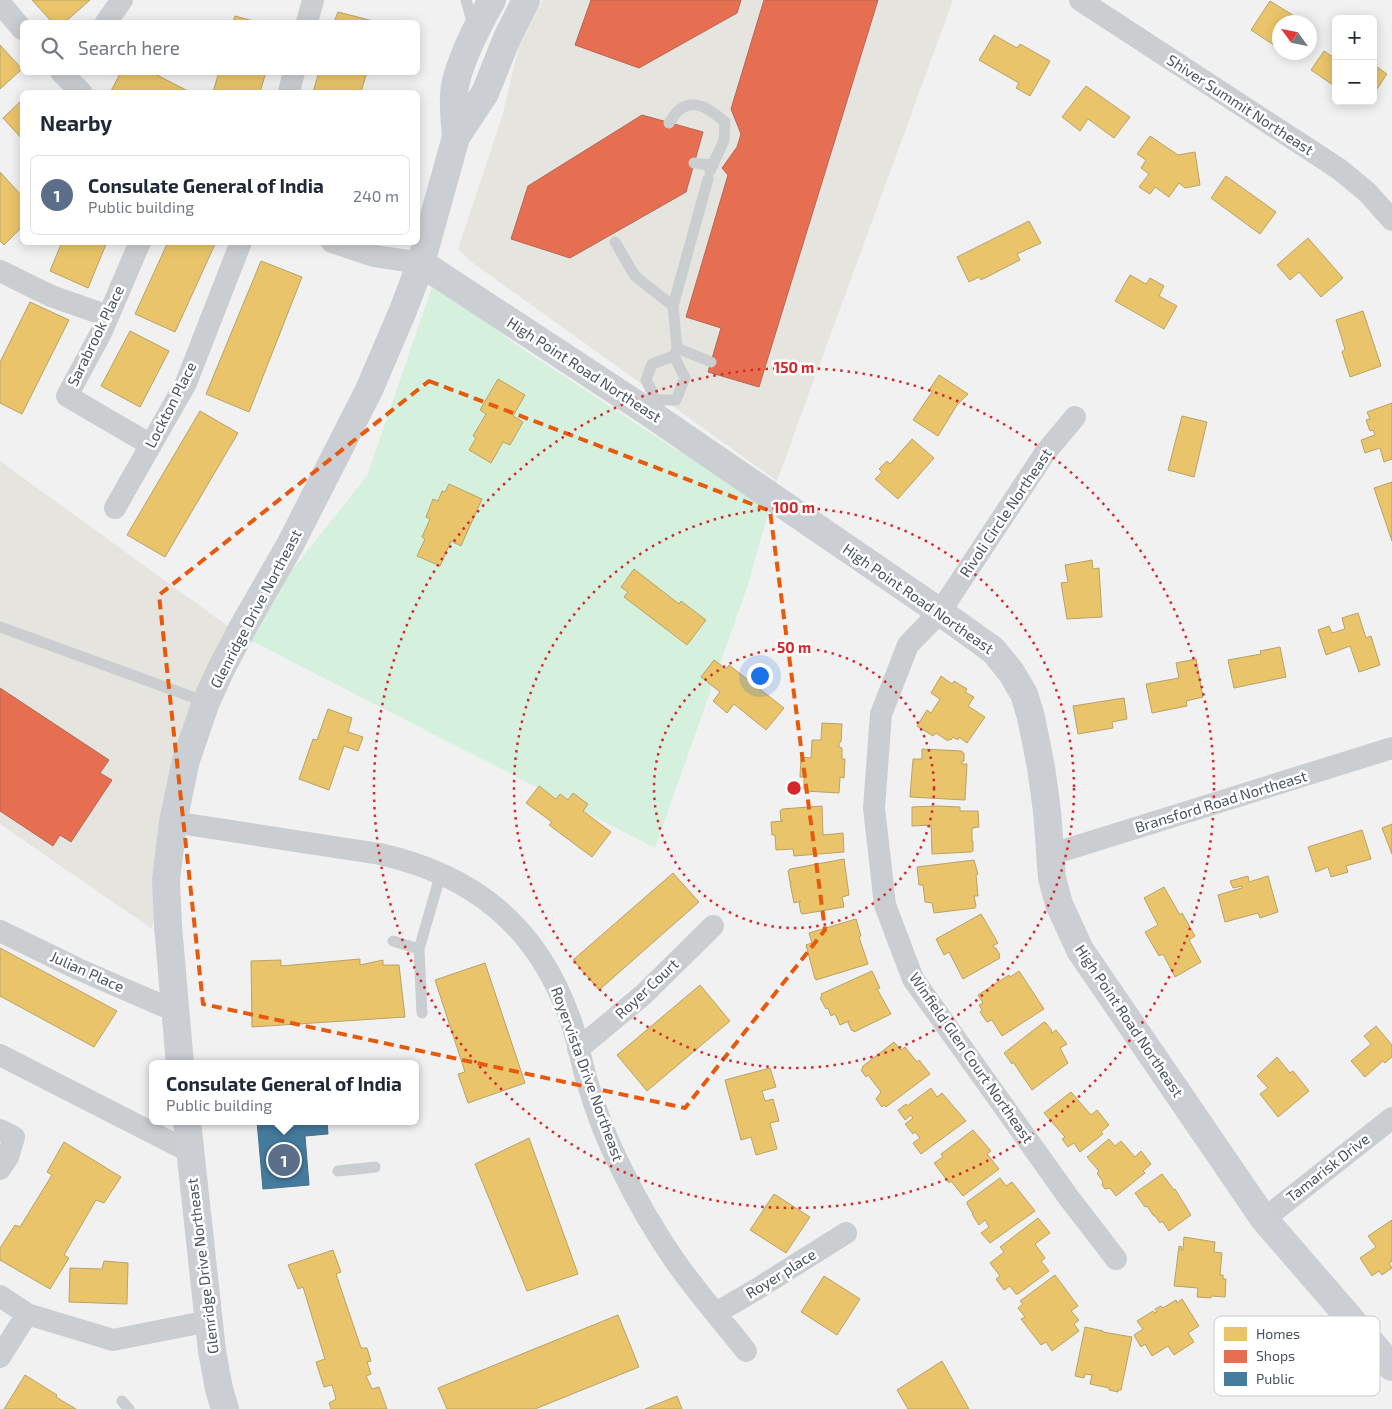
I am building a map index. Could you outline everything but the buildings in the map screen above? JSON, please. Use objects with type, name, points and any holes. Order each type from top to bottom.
[{"type":"main road","points":[[456,137],[455,86],[474,33],[492,0]]},
{"type":"main road","points":[[456,137],[485,93],[507,38],[526,0]]},
{"type":"main road","name":"Glenridge Drive Northeast","points":[[180,1060],[166,880],[172,822],[186,760],[206,702],[221,669],[242,627],[290,545],[342,445],[391,338],[421,263],[456,137]]},
{"type":"main road","name":"High Point Road Northeast","points":[[421,263],[652,406],[993,650],[1011,672],[1024,694],[1031,717],[1047,811],[1052,878],[1059,904],[1080,950],[1264,1219],[1348,1316]]},
{"type":"main road","name":"Glenridge Drive Northeast","points":[[187,1125],[214,1361],[225,1409]]},
{"type":"main road","name":"High Point Road Northeast","points":[[1380,1353],[1392,1367]]},
{"type":"street","points":[[107,20],[122,0]]},
{"type":"street","points":[[308,20],[313,0]]},
{"type":"street","name":"Shiver Summit Northeast","points":[[1080,0],[1339,170],[1367,192],[1392,220]]},
{"type":"street","points":[[0,3],[20,27]]},
{"type":"street","points":[[64,75],[79,90]]},
{"type":"street","points":[[290,90],[293,75]]},
{"type":"street","name":"Sarabrook Place","points":[[139,245],[108,316],[67,396],[151,445]]},
{"type":"street","name":"Lockton Place","points":[[115,508],[186,383],[240,245]]},
{"type":"street","points":[[341,245],[374,256],[421,263]]},
{"type":"street","points":[[400,245],[421,263]]},
{"type":"street","points":[[0,271],[51,296],[108,316]]},
{"type":"street","name":"Rivoli Circle Northeast","points":[[940,612],[1045,453],[1075,417]]},
{"type":"street","name":"Winfield Glen Court Northeast","points":[[940,612],[908,645],[881,714],[874,808],[885,906],[913,979],[1069,1198],[1116,1259]]},
{"type":"street","name":"Bransford Road Northeast","points":[[1049,855],[1392,748]]},
{"type":"street","name":"Royervista Drive Northeast","points":[[172,822],[409,860],[462,884],[487,900],[506,916],[536,951],[560,991],[602,1123],[625,1176],[644,1213],[676,1261],[746,1351]]},
{"type":"street","name":"Royer Court","points":[[578,1049],[642,994],[713,926]]},
{"type":"street","name":"Julian Place","points":[[0,931],[78,969],[175,1011]]},
{"type":"street","points":[[0,1055],[190,1152]]},
{"type":"street","name":"Tamarisk Drive","points":[[1264,1219],[1392,1118]]},
{"type":"street","points":[[0,1130],[14,1137],[8,1157],[0,1170]]},
{"type":"street","name":"Royer place","points":[[716,1313],[757,1290],[846,1233]]},
{"type":"street","points":[[0,1296],[27,1314],[113,1340],[209,1322]]},
{"type":"street","points":[[0,1357],[27,1314]]},
{"type":"lane","points":[[466,0],[474,33]]},
{"type":"lane","points":[[669,122],[679,110],[692,104],[710,109],[725,122],[724,140],[710,171],[673,306],[676,352],[685,378],[676,400],[652,406],[646,380],[652,364],[676,352],[711,362]]},
{"type":"lane","points":[[694,163],[710,171]]},
{"type":"lane","points":[[615,242],[635,276],[673,306]]},
{"type":"lane","points":[[0,627],[206,702]]},
{"type":"lane","points":[[422,1013],[418,949],[441,873]]},
{"type":"lane","points":[[393,941],[418,949]]},
{"type":"lane","points":[[338,1171],[375,1167]]},
{"type":"highlighted area","points":[[429,381],[770,511],[825,930],[685,1108],[203,1004],[159,595]]},
{"type":"shaded area","points":[[543,0],[953,0],[777,481],[473,263],[458,249],[503,113],[523,28]]},
{"type":"shaded area","points":[[0,461],[240,635],[187,716],[152,929],[0,824]]},
{"type":"green space","points":[[432,287],[459,301],[521,348],[675,449],[777,481],[748,585],[655,848],[240,635],[367,476]]},
{"type":"place","name":"Consulate General of India","points":[[284,1160]]}]
